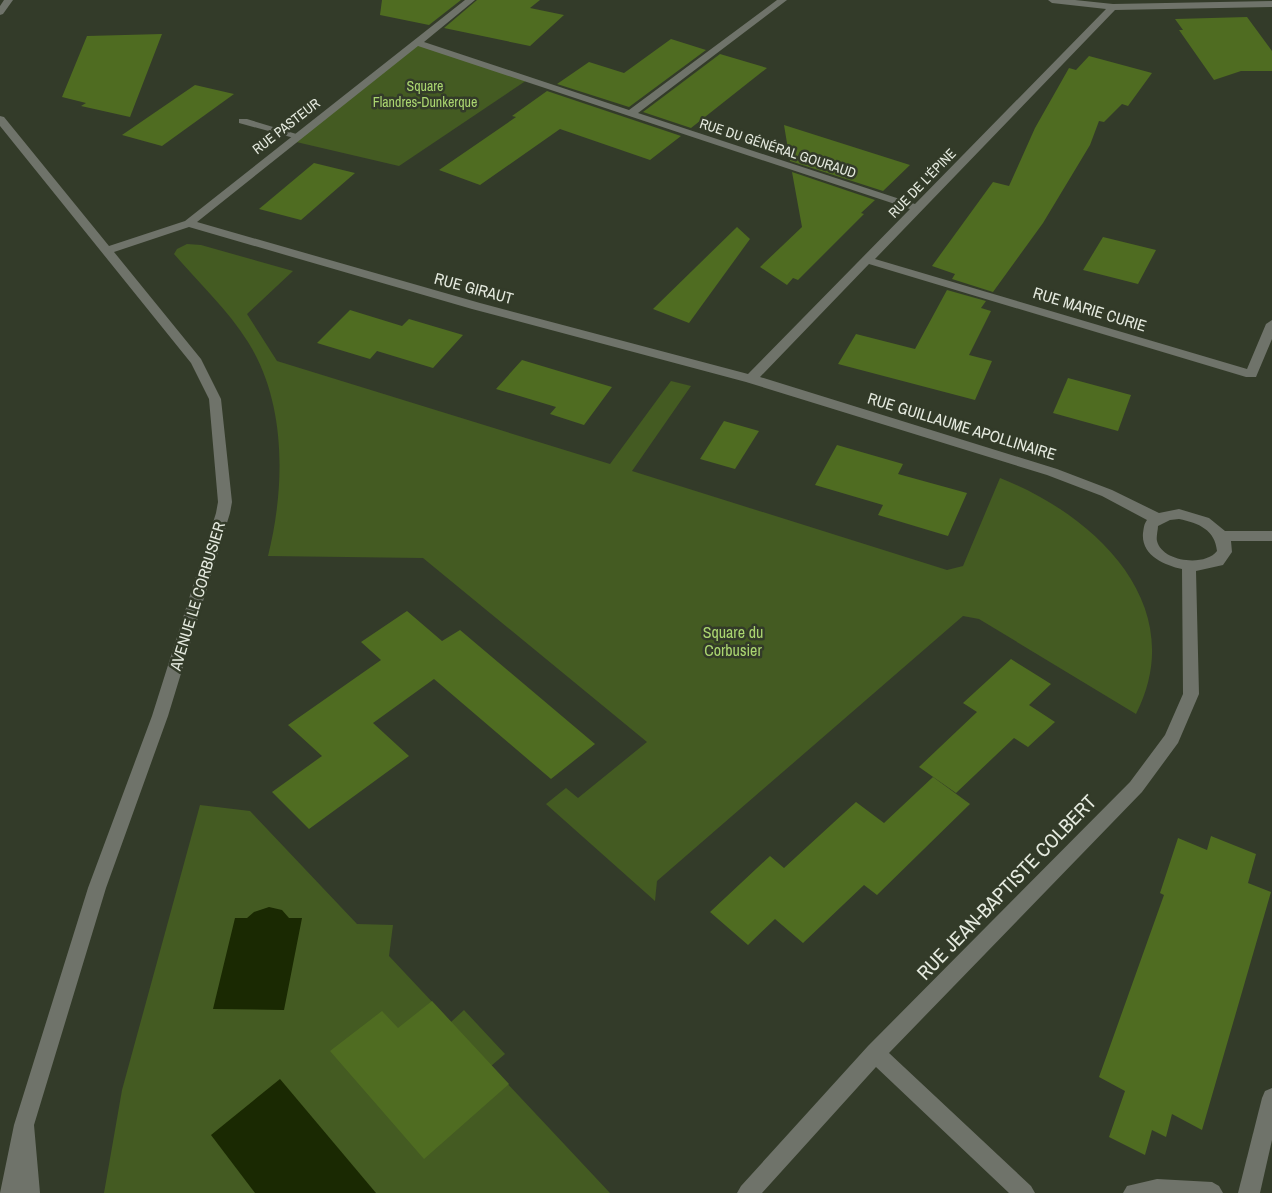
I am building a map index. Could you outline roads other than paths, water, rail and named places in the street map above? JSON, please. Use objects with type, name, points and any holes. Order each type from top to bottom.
[{"type":"street","points":[[0,12],[9,0]]},
{"type":"street","name":"RUE PASTEUR","points":[[107,251],[189,223],[471,0]]},
{"type":"street","points":[[631,113],[783,0]]},
{"type":"street","points":[[1052,0],[1113,7],[1272,4]]},
{"type":"street","name":"RUE DE L'ÉPINE","points":[[752,379],[1113,7]]},
{"type":"street","name":"RUE DU GÉNÉRAL GOURAUD","points":[[417,43],[917,208]]},
{"type":"street","name":"AVENUE LE CORBUSIER","points":[[0,119],[197,362],[215,399],[225,502],[160,716],[97,888],[24,1125],[9,1193]]},
{"type":"street","points":[[243,121],[298,136]]},
{"type":"street","name":"RUE GIRAUT","points":[[189,223],[476,306],[752,379]]},
{"type":"street","name":"RUE MARIE CURIE","points":[[867,261],[1251,374],[1272,324]]},
{"type":"street","name":"RUE GUILLAUME APOLLINAIRE","points":[[752,379],[1052,472],[1107,493],[1158,519]]},
{"type":"street","points":[[1179,514],[1209,524],[1221,536],[1225,544],[1225,553],[1221,560],[1212,565],[1189,567],[1164,557],[1154,550],[1149,541],[1148,532],[1151,524],[1158,519],[1179,514]]},
{"type":"street","points":[[1221,536],[1272,536]]},
{"type":"street","name":"RUE JEAN-BAPTISTE COLBERT","points":[[748,1193],[875,1053],[1136,787],[1172,738],[1191,694],[1189,567]]},
{"type":"street","points":[[875,1053],[1024,1193]]},
{"type":"street","points":[[1250,1193],[1272,1098]]},
{"type":"street","name":"AVENUE LE CORBUSIER","points":[[24,1125],[29,1193]]},
{"type":"street","points":[[1134,1193],[1157,1190],[1212,1193]]},
{"type":"park label","name":"Square Flandres-Dunkerque","points":[[425,94]]},
{"type":"park label","name":"Square du Corbusier","points":[[733,641]]}]
